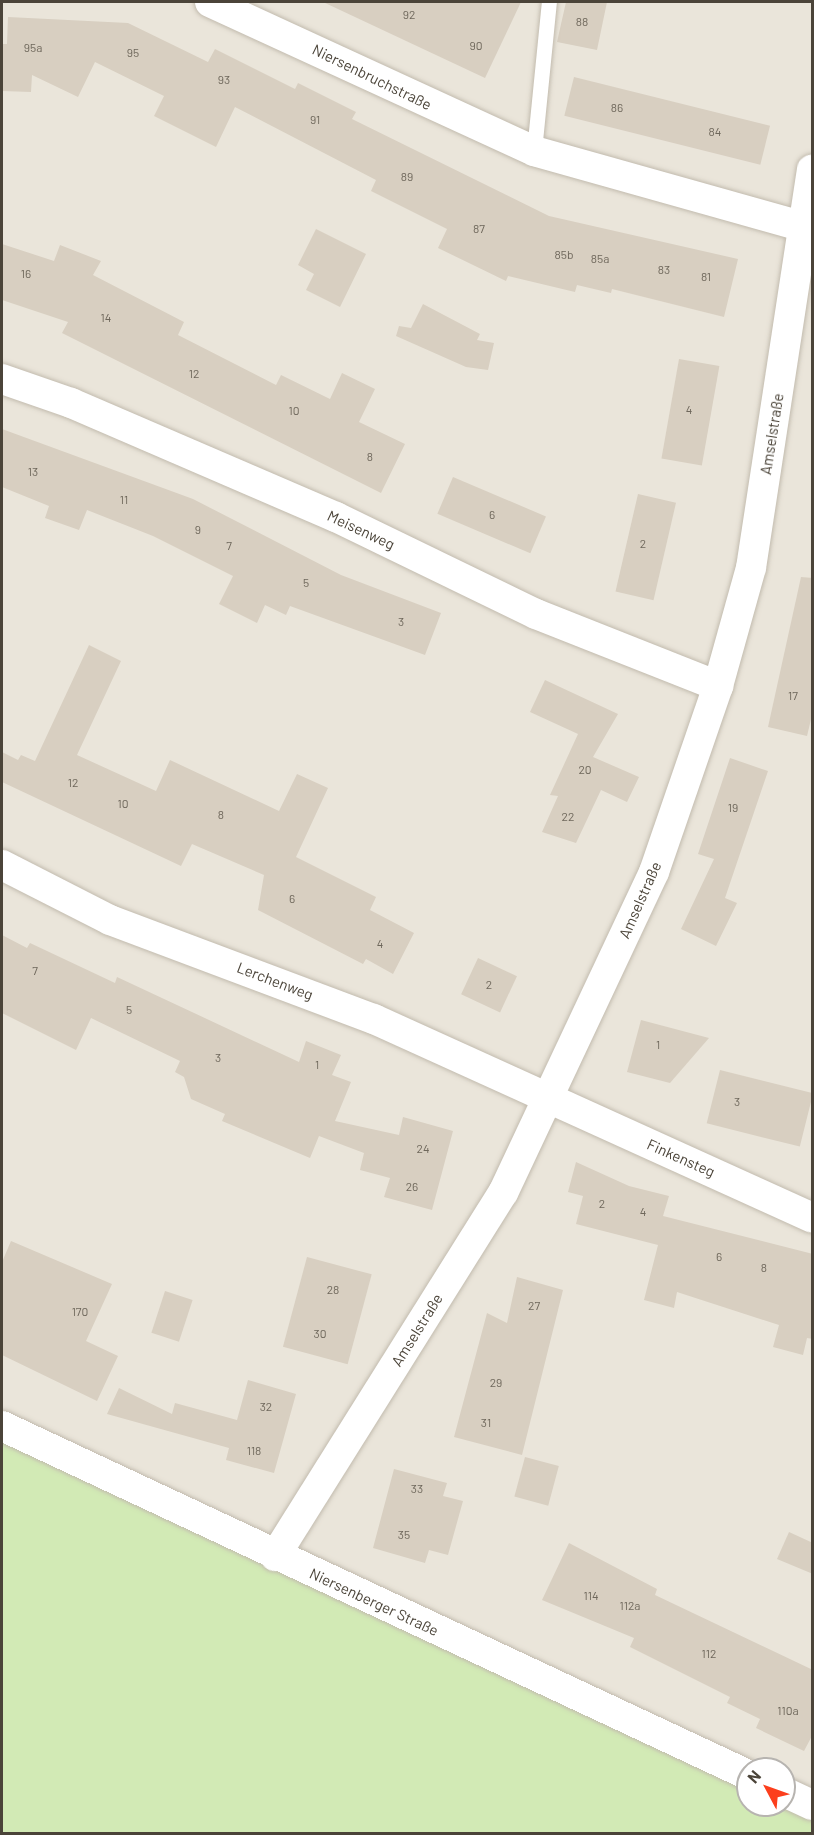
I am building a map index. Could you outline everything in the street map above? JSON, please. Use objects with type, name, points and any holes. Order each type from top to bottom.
[{"type":"street","name":"Niersenbruchstraße","points":[[210,2],[534,151],[809,228]]},
{"type":"street","name":"Amselstraße","points":[[274,1556],[503,1193],[654,872],[718,686],[751,568],[809,228],[813,170]]},
{"type":"street","name":"Meisenweg","points":[[2,379],[71,403],[336,517],[536,614],[718,686]]},
{"type":"street","name":"Lerchenweg","points":[[2,865],[110,920],[374,1019],[549,1098]]},
{"type":"street","name":"Finkensteg","points":[[549,1098],[813,1218]]},
{"type":"street","name":"Niersenberger Straße","points":[[2,1426],[274,1556],[736,1769]]},
{"type":"street","points":[[796,1797],[813,1805]]},
{"type":"lane","points":[[534,151],[549,2]]},
{"type":"shaded area","points":[[2,2],[812,2],[812,1804],[796,1797],[796,1757],[736,1757],[736,1763],[2,1419]]},
{"type":"green space","points":[[2,1425],[736,1774],[736,1817],[796,1817],[796,1809],[812,1810],[812,1833],[2,1833]]},
{"type":"building","points":[[323,2],[521,2],[485,78]]},
{"type":"building","points":[[566,2],[607,2],[597,50],[557,42]]},
{"type":"building","points":[[8,17],[128,23],[208,62],[215,49],[295,89],[298,83],[356,112],[352,119],[549,216],[738,259],[724,317],[612,289],[611,293],[577,285],[575,292],[508,276],[506,281],[438,248],[447,229],[371,191],[376,180],[235,107],[216,147],[154,116],[164,96],[95,62],[78,97],[32,75],[31,92],[2,91],[2,44],[7,44]]},
{"type":"building","points":[[574,77],[770,126],[760,165],[564,116]]},
{"type":"building","points":[[316,229],[366,254],[340,307],[306,290],[314,274],[298,265]]},
{"type":"building","points":[[2,244],[54,261],[60,245],[101,261],[93,275],[184,322],[178,335],[276,385],[281,375],[330,399],[342,373],[375,389],[359,422],[405,444],[381,493],[62,333],[68,322],[2,300]]},
{"type":"building","points":[[423,304],[480,334],[477,340],[494,343],[488,370],[466,367],[396,336],[399,326],[411,328]]},
{"type":"building","points":[[679,359],[719,366],[702,466],[661,458]]},
{"type":"building","points":[[2,429],[193,499],[341,575],[441,613],[425,655],[290,606],[286,615],[265,605],[257,623],[219,604],[233,576],[153,536],[87,510],[79,530],[45,518],[49,506],[2,487]]},
{"type":"building","points":[[453,477],[546,516],[530,553],[437,514]]},
{"type":"building","points":[[638,494],[676,503],[654,600],[616,591]]},
{"type":"building","points":[[801,577],[813,578],[813,711],[807,736],[768,727]]},
{"type":"building","points":[[89,645],[121,661],[77,755],[156,791],[170,760],[279,811],[297,774],[328,788],[296,857],[376,897],[370,910],[414,933],[393,974],[366,959],[363,964],[258,910],[264,875],[192,844],[181,866],[2,782],[2,752],[18,760],[21,755],[35,761]]},
{"type":"building","points":[[545,680],[618,714],[593,757],[639,777],[627,802],[601,790],[576,843],[542,832],[558,796],[550,795],[578,734],[530,712]]},
{"type":"building","points":[[730,758],[768,771],[725,898],[737,903],[716,946],[681,929],[714,859],[698,854]]},
{"type":"building","points":[[2,935],[27,948],[30,943],[115,983],[117,977],[299,1062],[306,1041],[341,1055],[332,1075],[351,1082],[335,1121],[399,1135],[403,1117],[453,1131],[432,1210],[384,1197],[390,1178],[360,1170],[364,1153],[319,1136],[310,1158],[222,1121],[225,1114],[191,1099],[184,1077],[175,1072],[180,1061],[91,1018],[76,1050],[2,1013]]},
{"type":"building","points":[[478,958],[517,976],[500,1012],[461,994]]},
{"type":"building","points":[[641,1020],[709,1038],[670,1083],[627,1072]]},
{"type":"building","points":[[720,1070],[812,1093],[800,1147],[707,1123]]},
{"type":"building","points":[[576,1162],[629,1186],[669,1196],[663,1216],[813,1254],[813,1339],[807,1338],[803,1355],[773,1347],[779,1325],[677,1292],[674,1308],[644,1300],[658,1245],[576,1224],[583,1196],[568,1192]]},
{"type":"building","points":[[11,1241],[112,1284],[86,1341],[118,1356],[97,1401],[2,1355],[2,1262]]},
{"type":"building","points":[[307,1257],[372,1274],[348,1364],[283,1347]]},
{"type":"building","points":[[517,1277],[563,1290],[522,1455],[454,1437],[487,1313],[507,1323]]},
{"type":"building","points":[[165,1291],[193,1300],[179,1342],[151,1333]]},
{"type":"building","points":[[248,1380],[296,1394],[274,1473],[226,1460],[229,1448],[107,1414],[119,1388],[172,1414],[175,1403],[237,1420]]},
{"type":"building","points":[[525,1457],[559,1466],[548,1506],[514,1497]]},
{"type":"building","points":[[394,1469],[447,1483],[443,1496],[463,1501],[448,1555],[429,1550],[425,1563],[373,1548]]},
{"type":"building","points":[[789,1532],[813,1543],[813,1574],[777,1559]]},
{"type":"building","points":[[569,1543],[657,1589],[655,1595],[813,1670],[813,1734],[804,1751],[756,1728],[760,1719],[727,1703],[730,1697],[630,1647],[634,1638],[542,1600]]}]
